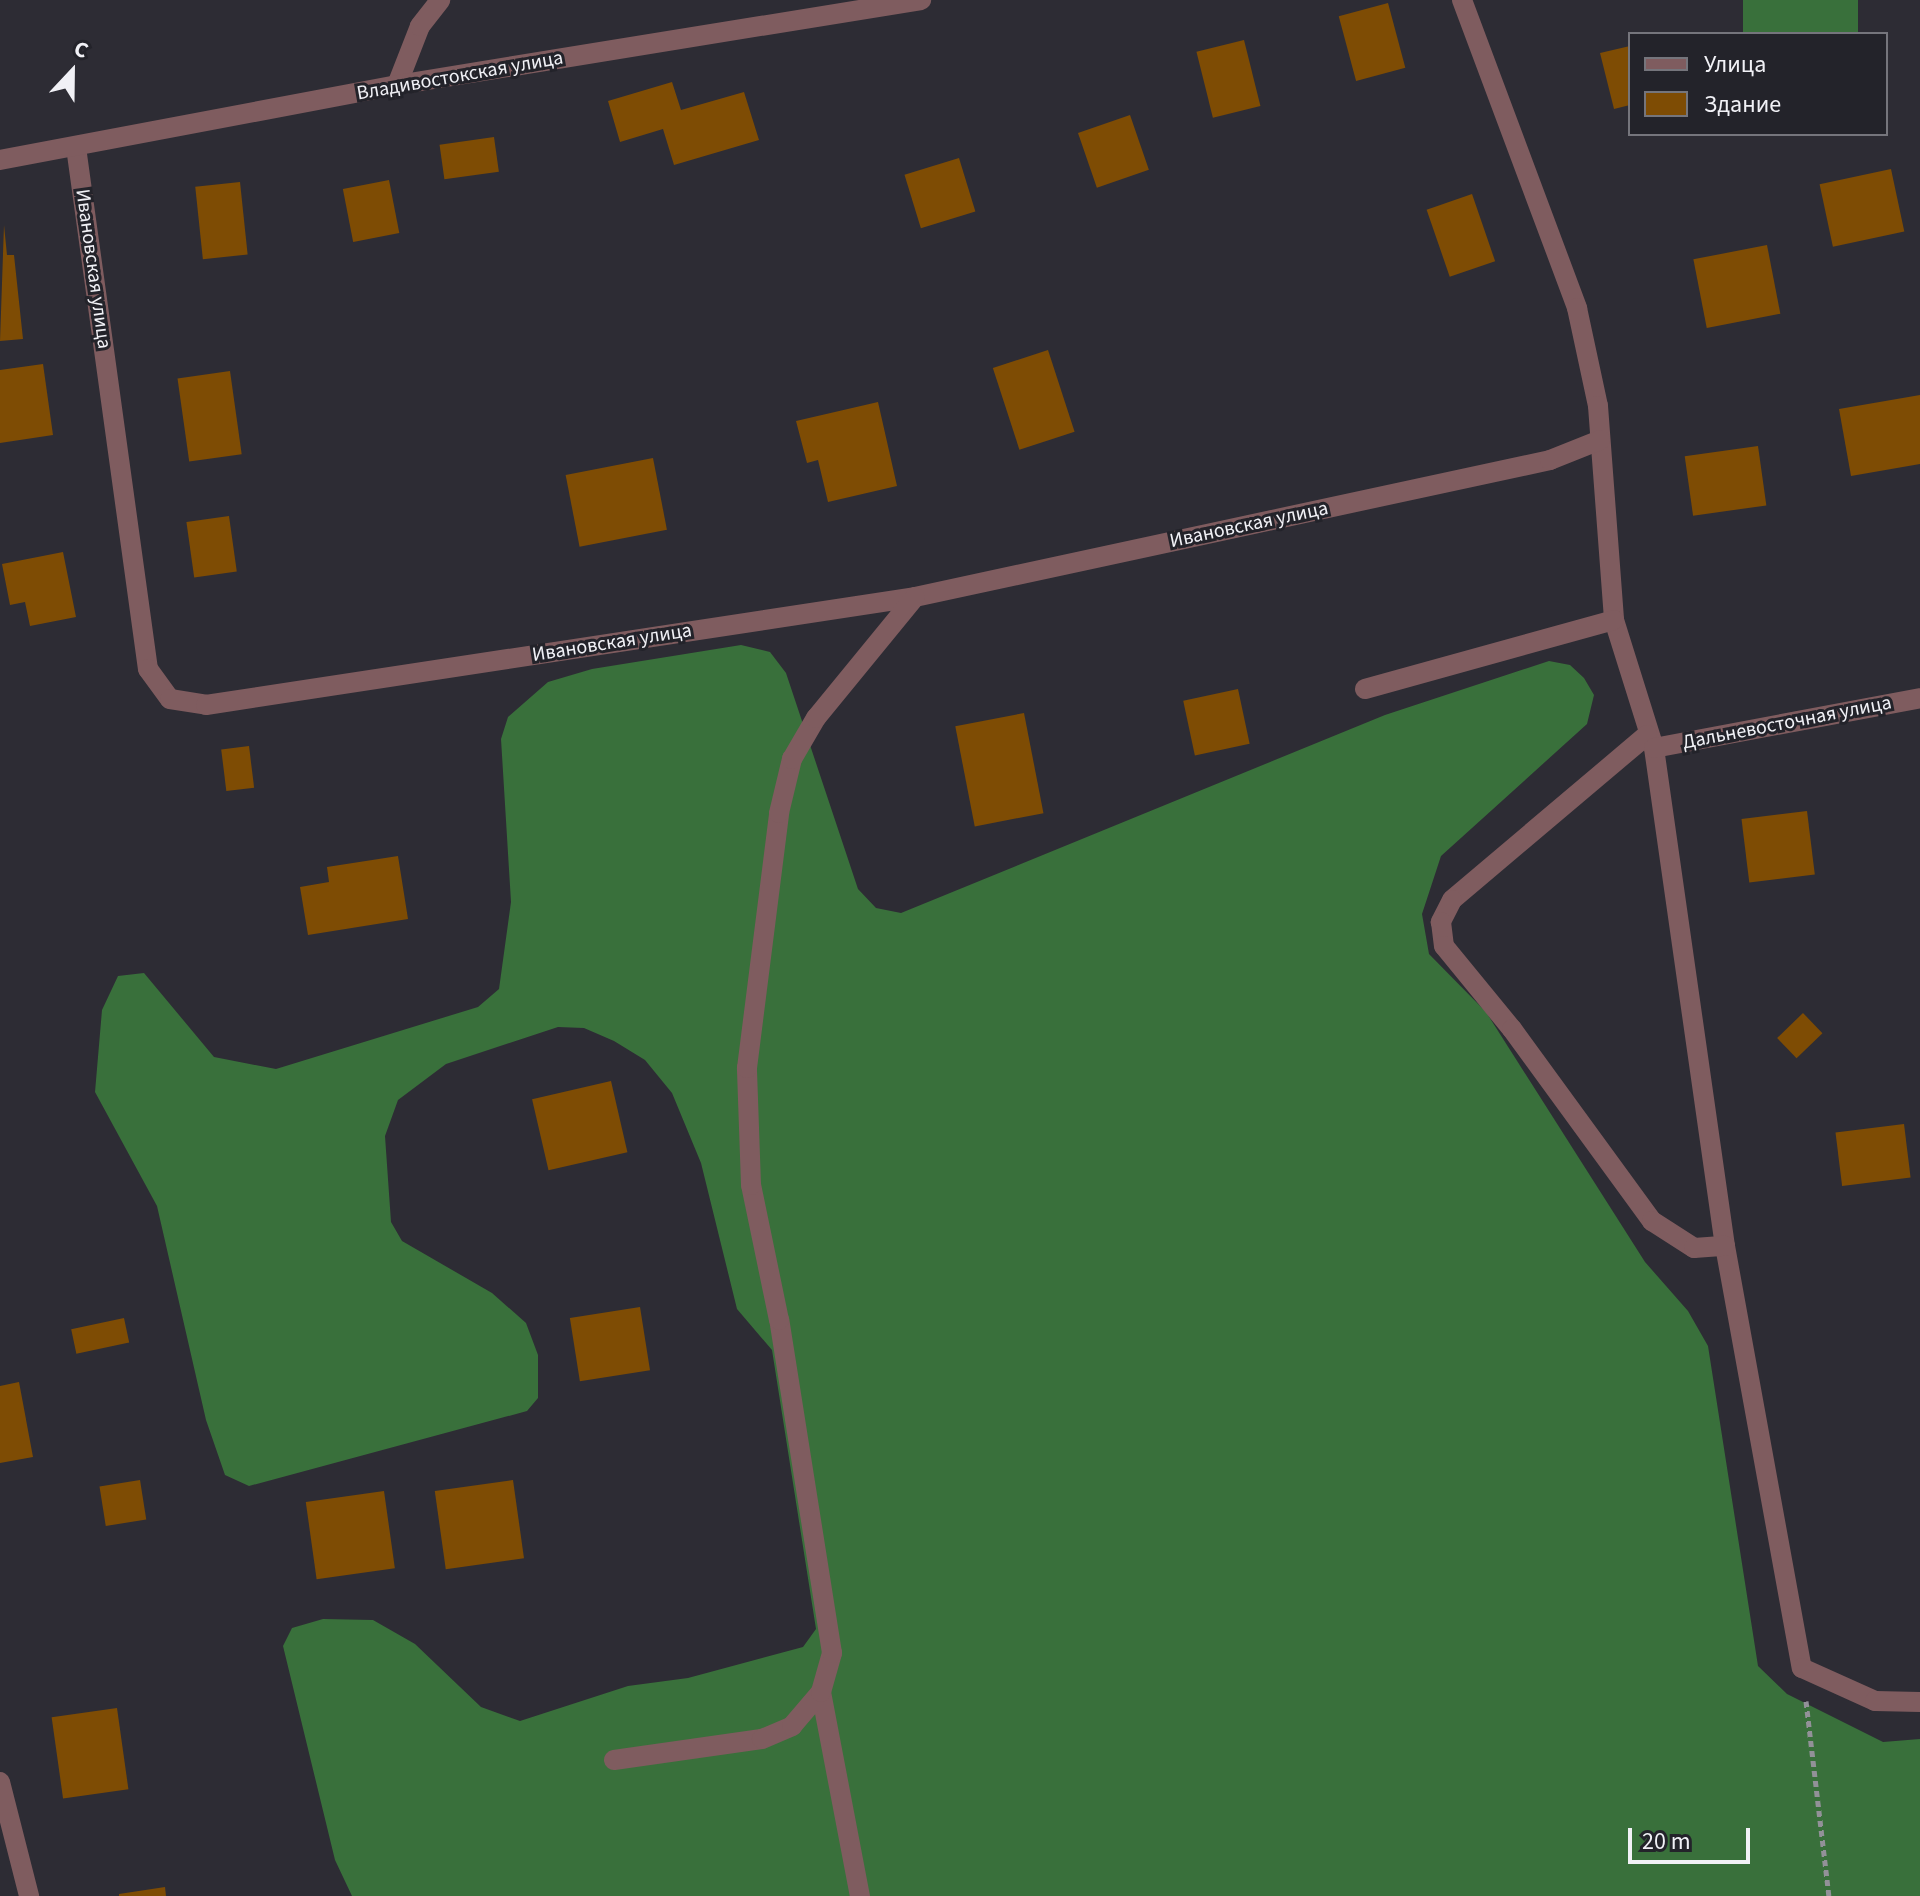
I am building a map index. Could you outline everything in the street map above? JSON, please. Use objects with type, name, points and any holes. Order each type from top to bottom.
[{"type":"street","points":[[397,85],[420,26],[440,0]]},
{"type":"street","name":"Владивостокская улица","points":[[0,160],[397,85],[921,0]]},
{"type":"street","points":[[1462,0],[1577,308],[1600,440],[1614,620],[1651,742],[1725,1246],[1802,1668],[1875,1701],[1920,1702]]},
{"type":"street","name":"Ивановская улица","points":[[76,147],[148,669],[170,699],[206,705],[915,597],[1550,460],[1600,440]]},
{"type":"street","points":[[614,1760],[762,1739],[792,1726],[821,1692],[832,1653],[779,1320],[751,1185],[747,1068],[779,813],[792,759],[816,718],[915,597]]},
{"type":"street","points":[[1365,689],[1614,620]]},
{"type":"street","name":"Дальневосточная улица","points":[[1651,742],[1920,698]]},
{"type":"street","points":[[1651,742],[1452,900],[1441,922],[1444,946],[1512,1029],[1652,1221],[1694,1248],[1725,1246]]},
{"type":"street","points":[[821,1692],[860,1896]]},
{"type":"street","points":[[0,1782],[29,1896]]},
{"type":"path","points":[[1802,1668],[1829,1896]]},
{"type":"green space","points":[[1743,0],[1858,0],[1858,32],[1743,32]]},
{"type":"green space","points":[[741,645],[770,652],[786,673],[858,889],[876,908],[901,913],[1385,715],[1549,661],[1570,665],[1584,678],[1594,695],[1587,724],[1441,856],[1422,914],[1429,954],[1486,1012],[1645,1262],[1688,1311],[1708,1346],[1758,1666],[1787,1694],[1883,1742],[1920,1739],[1920,1896],[352,1896],[335,1860],[283,1646],[292,1628],[323,1619],[373,1620],[415,1644],[481,1707],[520,1721],[628,1686],[688,1678],[803,1647],[816,1629],[772,1350],[737,1309],[701,1163],[672,1093],[645,1060],[614,1041],[584,1028],[558,1027],[446,1064],[398,1100],[385,1136],[391,1222],[402,1241],[492,1293],[526,1323],[538,1355],[538,1398],[527,1411],[249,1486],[225,1475],[206,1420],[157,1206],[95,1092],[102,1010],[118,976],[144,973],[214,1057],[276,1069],[478,1007],[499,989],[511,902],[501,739],[508,717],[548,682],[592,669]]},
{"type":"building","points":[[1388,3],[1405,68],[1356,81],[1339,16]]},
{"type":"building","points":[[1244,40],[1260,106],[1213,118],[1196,52]]},
{"type":"building","points":[[1628,46],[1628,106],[1614,109],[1600,53]]},
{"type":"building","points":[[672,82],[681,110],[744,92],[759,140],[674,165],[663,129],[620,142],[608,101]]},
{"type":"building","points":[[1130,115],[1149,170],[1097,188],[1078,133]]},
{"type":"building","points":[[494,137],[499,172],[444,179],[440,145]]},
{"type":"building","points":[[959,158],[975,212],[921,228],[904,175]]},
{"type":"building","points":[[1891,169],[1904,232],[1833,247],[1820,184]]},
{"type":"building","points":[[389,180],[399,233],[353,242],[343,189]]},
{"type":"building","points":[[240,182],[248,255],[203,259],[195,187]]},
{"type":"building","points":[[1472,194],[1495,261],[1450,277],[1427,210]]},
{"type":"building","points":[[4,225],[7,255],[14,255],[23,339],[0,341]]},
{"type":"building","points":[[1767,245],[1780,314],[1707,328],[1693,259]]},
{"type":"building","points":[[1048,350],[1075,432],[1019,450],[993,368]]},
{"type":"building","points":[[43,364],[53,435],[0,443],[0,370]]},
{"type":"building","points":[[230,371],[242,454],[189,462],[178,378]]},
{"type":"building","points":[[1920,395],[1920,464],[1851,476],[1839,409]]},
{"type":"building","points":[[878,402],[897,486],[828,502],[818,460],[807,463],[796,421]]},
{"type":"building","points":[[1758,446],[1766,505],[1693,516],[1685,456]]},
{"type":"building","points":[[653,458],[667,530],[580,547],[566,475]]},
{"type":"building","points":[[229,516],[237,571],[194,577],[186,522]]},
{"type":"building","points":[[63,552],[76,617],[30,626],[25,602],[10,605],[2,564]]},
{"type":"building","points":[[1238,689],[1250,744],[1195,755],[1183,701]]},
{"type":"building","points":[[1024,713],[1043,813],[975,826],[955,726]]},
{"type":"building","points":[[249,746],[254,788],[226,791],[221,749]]},
{"type":"building","points":[[1807,811],[1815,875],[1749,883],[1741,819]]},
{"type":"building","points":[[398,856],[408,919],[308,935],[300,887],[329,882],[327,867]]},
{"type":"building","points":[[1803,1013],[1822,1033],[1797,1058],[1777,1038]]},
{"type":"building","points":[[611,1081],[627,1152],[548,1170],[532,1099]]},
{"type":"building","points":[[1904,1124],[1911,1178],[1842,1186],[1836,1132]]},
{"type":"building","points":[[640,1307],[650,1370],[580,1381],[570,1318]]},
{"type":"building","points":[[124,1318],[129,1342],[76,1354],[71,1329]]},
{"type":"building","points":[[19,1382],[33,1457],[0,1463],[0,1386]]},
{"type":"building","points":[[140,1480],[146,1520],[106,1526],[100,1486]]},
{"type":"building","points":[[513,1480],[524,1558],[446,1569],[435,1491]]},
{"type":"building","points":[[384,1491],[395,1568],[317,1579],[306,1502]]},
{"type":"building","points":[[117,1708],[128,1789],[63,1798],[52,1717]]},
{"type":"building","points":[[165,1887],[166,1896],[119,1896],[119,1894]]}]
